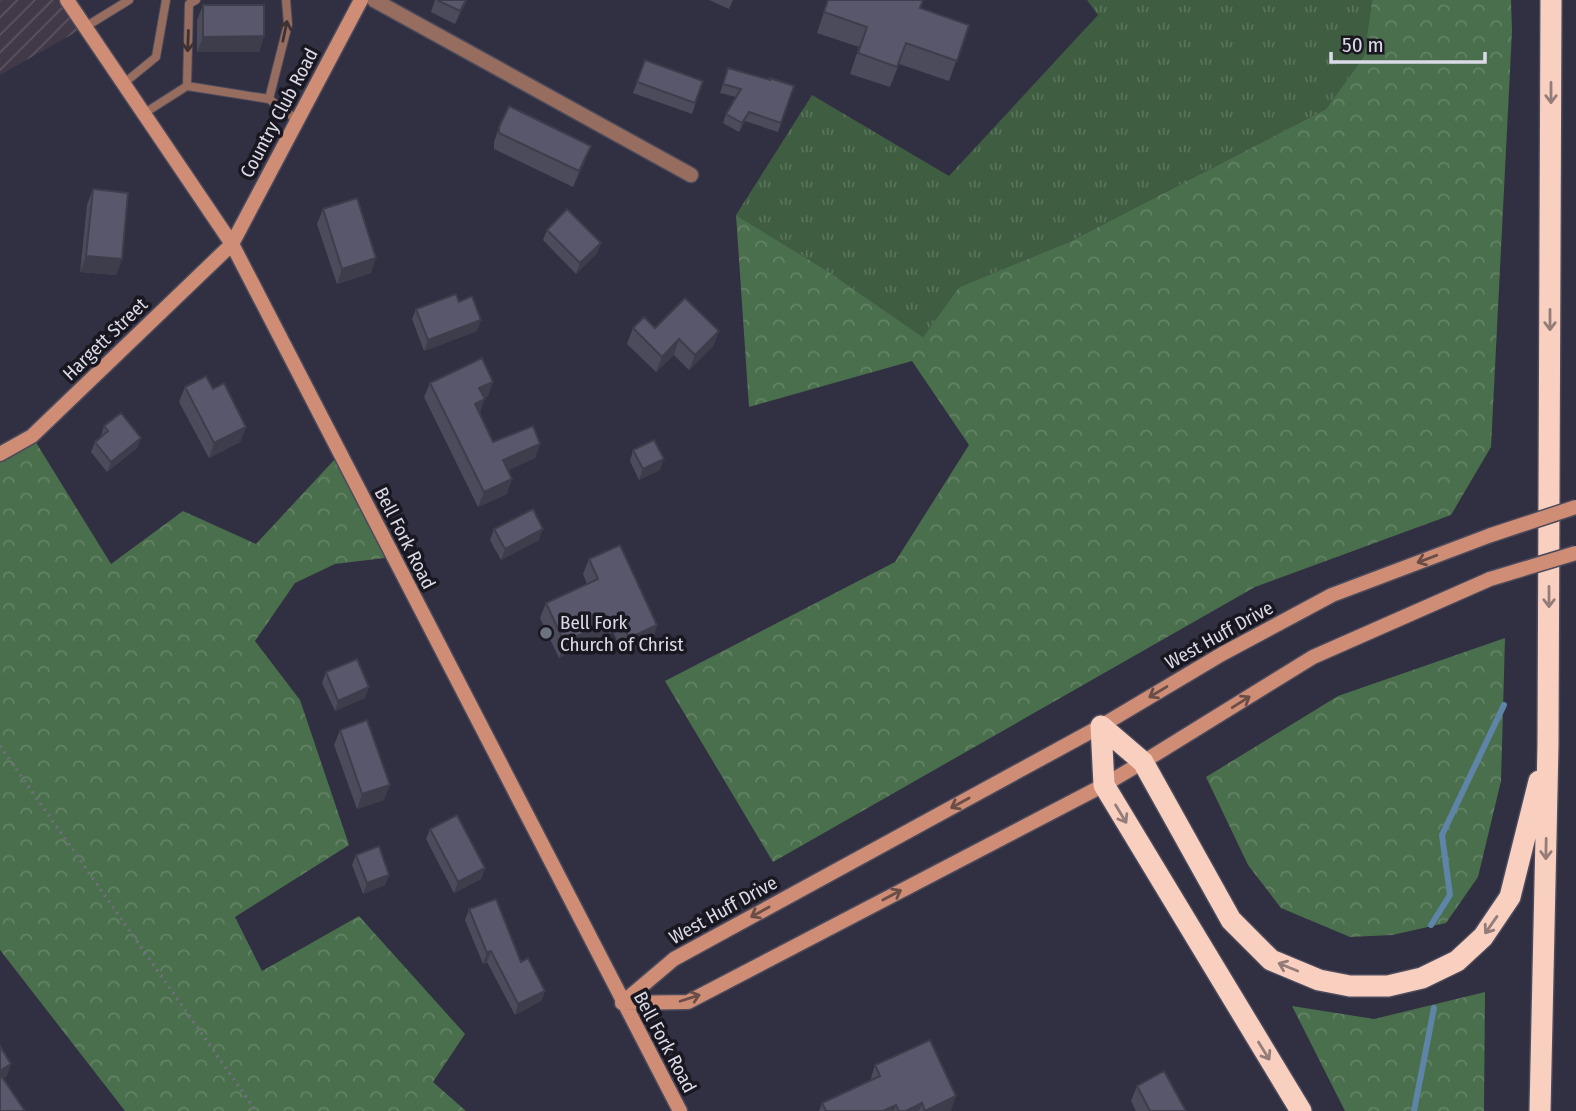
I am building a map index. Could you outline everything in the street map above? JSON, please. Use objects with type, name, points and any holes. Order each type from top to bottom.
[{"type":"highway","points":[[1540,1111],[1549,745],[1551,0]]},
{"type":"highway","points":[[1101,726],[1143,762],[1231,920],[1271,960],[1319,980],[1350,986],[1388,986],[1422,978],[1457,961],[1483,937],[1510,897],[1549,745]]},
{"type":"highway","points":[[1101,726],[1104,785],[1301,1111]]},
{"type":"main road","name":"Bell Fork Road","points":[[67,0],[232,244],[680,1111]]},
{"type":"main road","name":"Country Club Road","points":[[232,244],[361,0]]},
{"type":"main road","name":"Hargett Street","points":[[0,454],[32,436],[232,244]]},
{"type":"main road","name":"West Huff Drive","points":[[622,1003],[674,959],[1101,726],[1222,654],[1332,595],[1491,535],[1576,507]]},
{"type":"main road","points":[[622,1003],[688,1002],[1104,785],[1313,657],[1490,579],[1576,553]]},
{"type":"street","points":[[374,0],[691,175]]},
{"type":"lane","points":[[85,27],[128,0]]},
{"type":"lane","points":[[123,84],[156,57],[166,0]]},
{"type":"lane","points":[[187,86],[189,4],[196,0]]},
{"type":"lane","points":[[269,99],[288,24],[286,0]]},
{"type":"lane","points":[[143,114],[187,86],[269,99],[297,120]]},
{"type":"path","points":[[0,746],[256,1111]]},
{"type":"shaded area","points":[[0,0],[67,0],[85,27],[0,75]]},
{"type":"green space","points":[[1087,0],[1372,0],[1364,56],[1326,109],[1069,242],[959,287],[923,337],[826,270],[736,215],[812,95],[949,176],[1098,15]]},
{"type":"green space","points":[[1372,0],[1511,0],[1512,31],[1491,447],[1451,515],[1255,587],[773,862],[665,681],[895,562],[969,445],[912,361],[749,407],[736,215],[826,270],[923,337],[959,287],[1069,242],[1326,109],[1364,56]]},
{"type":"green space","points":[[32,436],[111,564],[183,511],[256,544],[335,459],[393,557],[335,564],[295,583],[255,641],[300,700],[349,845],[235,917],[262,971],[359,916],[465,1034],[433,1082],[466,1111],[125,1111],[0,950],[0,454]]},
{"type":"green space","points":[[1505,638],[1501,781],[1478,877],[1446,923],[1392,935],[1350,937],[1281,908],[1248,865],[1206,777],[1338,696]]},
{"type":"green space","points":[[1485,992],[1484,1111],[1345,1111],[1292,1006],[1374,1019]]},
{"type":"building","points":[[437,0],[466,0],[460,11]]},
{"type":"building","points":[[828,0],[923,0],[920,8],[969,25],[957,61],[906,43],[897,67],[858,53],[867,27],[824,12]]},
{"type":"building","points":[[203,5],[264,5],[264,36],[203,37]]},
{"type":"building","points":[[645,60],[703,81],[695,103],[637,82]]},
{"type":"building","points":[[728,68],[794,86],[781,123],[749,112],[742,123],[726,114],[741,89],[723,84]]},
{"type":"building","points":[[509,106],[591,146],[579,171],[499,133]]},
{"type":"building","points":[[93,189],[128,193],[122,259],[86,256]]},
{"type":"building","points":[[357,198],[376,258],[342,269],[323,209]]},
{"type":"building","points":[[567,209],[601,243],[580,263],[547,230]]},
{"type":"building","points":[[456,294],[459,302],[472,296],[481,320],[428,340],[416,309]]},
{"type":"building","points":[[685,298],[719,331],[695,355],[679,339],[662,357],[633,328],[644,317],[655,328]]},
{"type":"building","points":[[482,358],[493,382],[479,388],[485,399],[475,404],[493,442],[533,426],[540,444],[503,460],[512,479],[484,492],[430,383]]},
{"type":"building","points":[[206,376],[213,389],[224,383],[246,427],[214,443],[185,387]]},
{"type":"building","points":[[121,413],[141,438],[111,462],[95,442],[108,431],[104,426]]},
{"type":"building","points":[[654,440],[664,459],[643,469],[633,450]]},
{"type":"building","points":[[533,509],[543,529],[505,549],[494,529]]},
{"type":"building","points":[[620,545],[657,625],[629,638],[619,617],[564,642],[546,603],[598,579],[589,559]]},
{"type":"building","points":[[357,659],[369,687],[338,701],[326,672]]},
{"type":"building","points":[[367,720],[390,785],[362,794],[340,730]]},
{"type":"building","points":[[457,815],[485,868],[458,882],[430,829]]},
{"type":"building","points":[[379,846],[389,875],[367,883],[356,855]]},
{"type":"building","points":[[496,899],[521,962],[528,958],[545,991],[518,1004],[491,951],[487,953],[469,909]]},
{"type":"building","points":[[930,1040],[956,1096],[925,1111],[922,1103],[906,1111],[899,1111],[896,1105],[883,1111],[826,1111],[822,1103],[880,1076],[875,1065]]},
{"type":"building","points":[[0,1046],[11,1064],[0,1071]]},
{"type":"building","points":[[1164,1071],[1186,1111],[1150,1111],[1137,1086]]},
{"type":"building","points":[[0,1074],[25,1111],[0,1111]]},
{"type":"waterway","points":[[1431,925],[1450,895],[1442,835],[1504,705]]},
{"type":"waterway","points":[[1414,1111],[1434,1008]]},
{"type":"place","name":"Bell Fork Church of Christ","points":[[546,633]]}]
